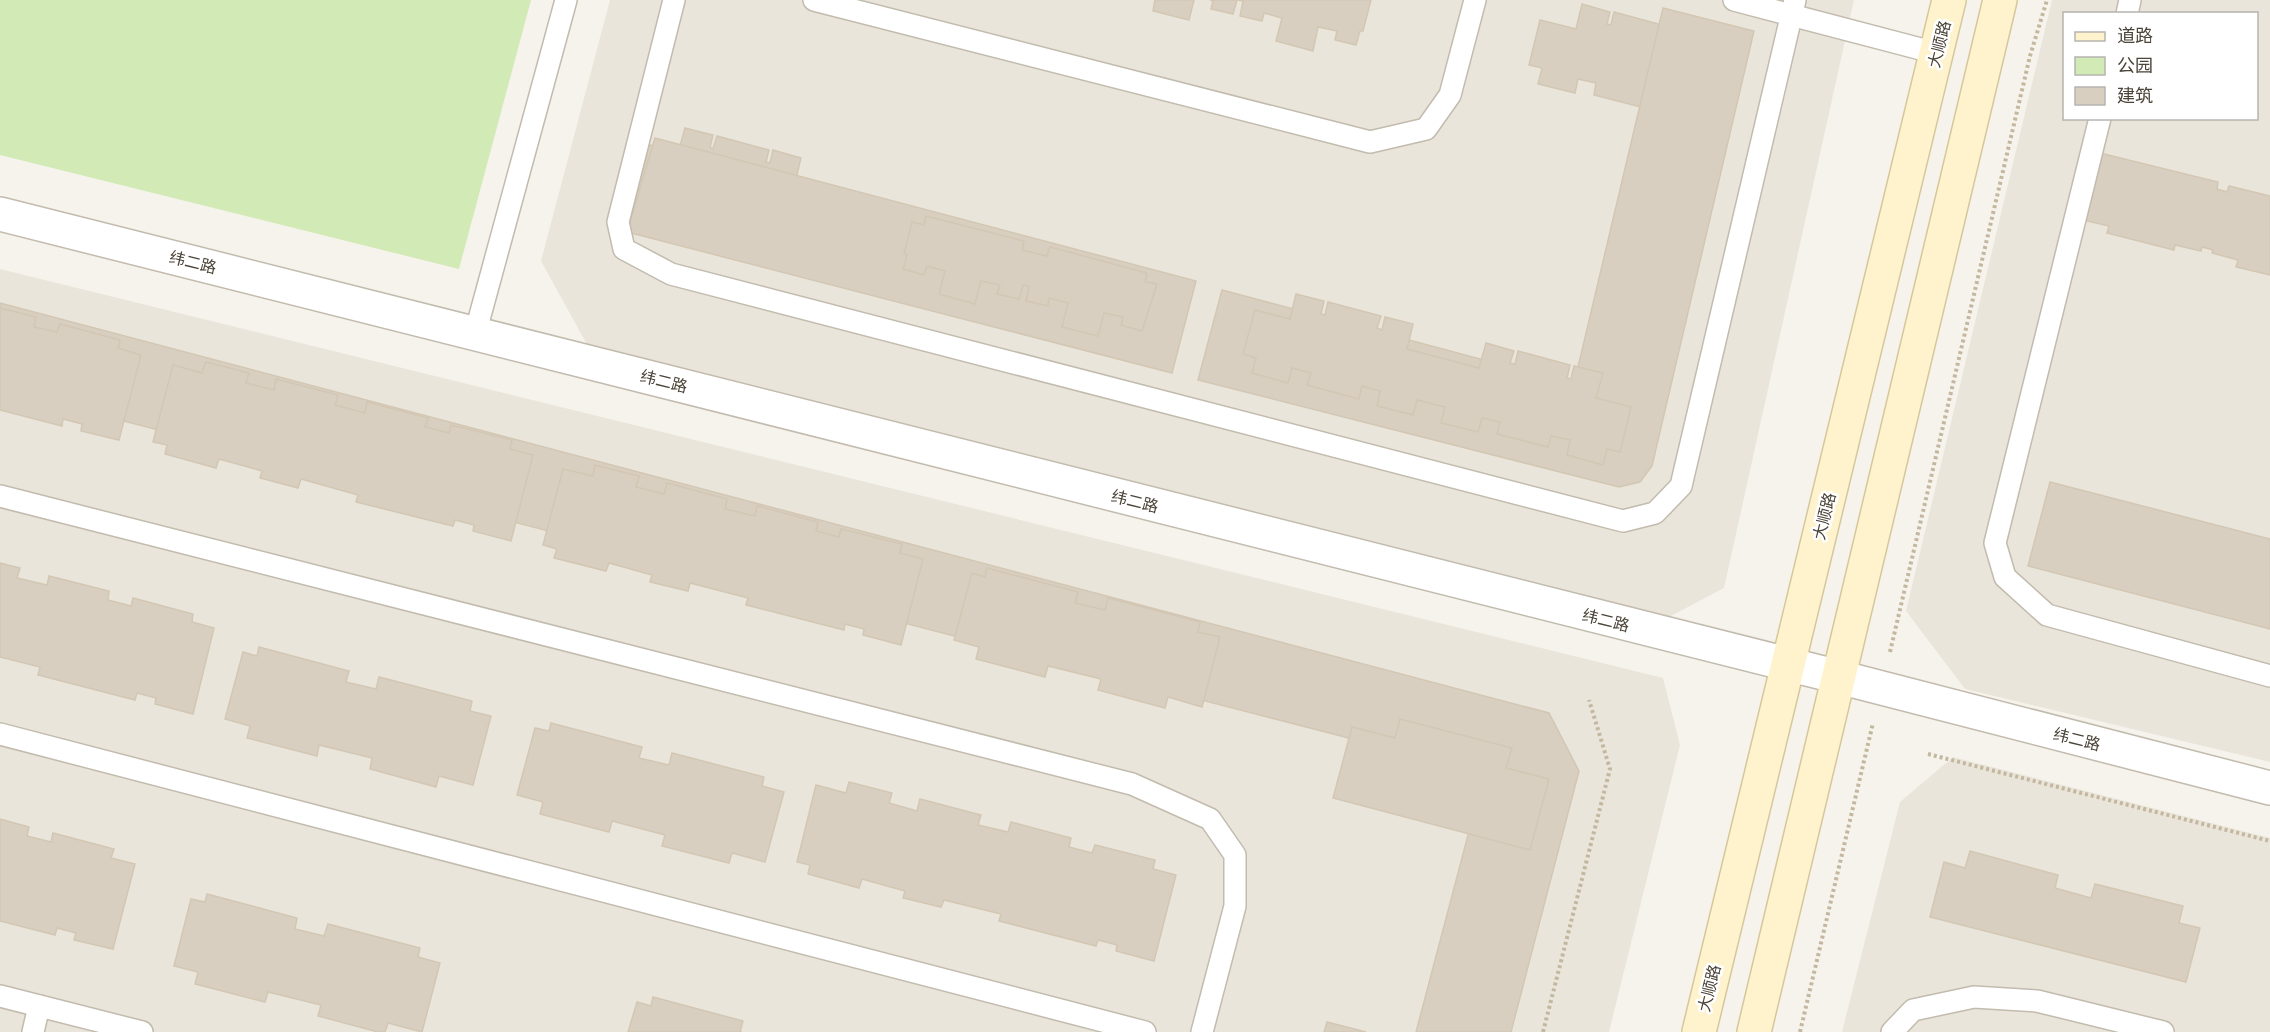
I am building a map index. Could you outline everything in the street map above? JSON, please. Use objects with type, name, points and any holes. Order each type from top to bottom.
[{"type":"street","name":"大顺路","points":[[1699,1032],[1949,0]]},
{"type":"street","points":[[1754,1032],[2000,0]]},
{"type":"street","name":"纬二路","points":[[0,214],[1839,677],[2270,788]]},
{"type":"lane","points":[[475,334],[566,0]]},
{"type":"lane","points":[[674,0],[618,222],[624,249],[671,274],[1623,521],[1655,513],[1681,486],[1793,8]]},
{"type":"lane","points":[[814,0],[1370,142],[1426,129],[1450,96],[1474,0]]},
{"type":"lane","points":[[1734,0],[1793,8],[1936,53]]},
{"type":"lane","points":[[2100,120],[1995,543],[2005,577],[2046,615],[2270,676]]},
{"type":"lane","points":[[0,496],[1132,784],[1191,810],[1210,819],[1235,855],[1235,906],[1202,1032]]},
{"type":"lane","points":[[0,734],[1145,1032]]},
{"type":"lane","points":[[0,996],[142,1032]]},
{"type":"lane","points":[[1892,1032],[1913,1010],[1974,997],[2037,1001],[2163,1032]]},
{"type":"lane","points":[[33,1032],[39,1006]]},
{"type":"path","points":[[1889,654],[2030,56],[2048,0]]},
{"type":"path","points":[[1543,1032],[1610,769],[1589,700]]},
{"type":"path","points":[[1800,1032],[1876,712]]},
{"type":"path","points":[[1928,754],[2270,841]]},
{"type":"shaded area","points":[[610,0],[1854,0],[1724,588],[1652,626],[605,377],[541,261]]},
{"type":"shaded area","points":[[2052,0],[2270,0],[2270,762],[1965,689],[1906,611]]},
{"type":"shaded area","points":[[0,269],[1663,678],[1680,745],[1609,1032],[0,1032]]},
{"type":"shaded area","points":[[1953,757],[2270,838],[2270,1032],[1842,1032],[1900,802]]},
{"type":"green space","points":[[0,0],[531,0],[459,269],[0,155]]},
{"type":"building","points":[[1155,0],[1194,0],[1189,20],[1153,11]]},
{"type":"building","points":[[1210,0],[1237,0],[1233,14],[1211,9],[1213,1]]},
{"type":"building","points":[[1238,0],[1371,0],[1363,31],[1360,31],[1356,45],[1335,40],[1337,31],[1318,27],[1313,51],[1276,41],[1282,18],[1264,13],[1262,21],[1240,16],[1243,1]]},
{"type":"building","points":[[1582,4],[1610,12],[1607,24],[1611,25],[1614,12],[1666,26],[1663,39],[1668,39],[1671,27],[1699,34],[1692,59],[1728,68],[1716,113],[1703,109],[1699,125],[1663,116],[1667,101],[1648,97],[1645,108],[1594,95],[1596,83],[1578,79],[1575,93],[1538,84],[1542,68],[1529,65],[1540,20],[1576,29]]},
{"type":"building","points":[[1663,8],[1754,31],[1652,466],[1640,482],[1619,487],[1198,380],[1222,290],[1574,384]]},
{"type":"building","points":[[685,128],[713,135],[710,147],[713,149],[717,136],[769,150],[766,162],[770,163],[773,150],[801,158],[795,183],[830,191],[818,237],[806,233],[802,249],[765,239],[769,225],[751,221],[748,232],[696,219],[699,207],[681,202],[677,217],[640,207],[644,192],[631,189],[643,143],[678,153]]},
{"type":"building","points":[[655,138],[1196,281],[1172,373],[627,232]]},
{"type":"building","points":[[2100,153],[2218,182],[2217,189],[2227,192],[2229,186],[2270,196],[2270,275],[2236,267],[2238,260],[2212,253],[2213,250],[2202,247],[2201,251],[2175,245],[2174,250],[2107,233],[2109,226],[2083,220]]},
{"type":"building","points":[[926,216],[1024,241],[1022,250],[1047,256],[1050,247],[1147,273],[1145,282],[1157,284],[1142,331],[1121,325],[1123,317],[1104,313],[1098,336],[1062,327],[1068,303],[1049,298],[1048,306],[1026,301],[1029,286],[1023,285],[1019,299],[997,294],[1000,285],[981,281],[975,304],[939,294],[945,271],[927,266],[924,275],[903,269],[907,255],[904,254],[912,222],[924,225]]},
{"type":"building","points":[[1296,294],[1324,301],[1321,314],[1325,315],[1328,302],[1381,316],[1377,328],[1382,330],[1385,317],[1413,324],[1407,349],[1479,368],[1486,343],[1514,351],[1510,363],[1515,364],[1518,351],[1570,365],[1567,378],[1571,379],[1574,366],[1603,373],[1596,398],[1631,407],[1620,452],[1607,449],[1603,465],[1567,455],[1570,440],[1551,436],[1548,447],[1497,434],[1500,422],[1482,418],[1478,432],[1441,423],[1445,407],[1417,400],[1413,415],[1377,406],[1380,391],[1362,386],[1359,399],[1307,385],[1311,373],[1292,368],[1288,383],[1252,373],[1256,358],[1243,354],[1255,310],[1290,319]]},
{"type":"building","points":[[0,303],[1549,713],[1579,771],[1511,1032],[1416,1032],[1476,805],[1453,765],[0,389]]},
{"type":"building","points":[[0,308],[36,317],[34,327],[57,332],[60,324],[120,340],[118,348],[141,355],[119,440],[81,431],[82,424],[63,419],[62,426],[0,410]]},
{"type":"building","points":[[206,362],[249,373],[246,383],[274,390],[276,379],[338,395],[335,405],[365,413],[367,402],[428,418],[425,427],[449,433],[451,425],[512,440],[510,449],[533,455],[511,541],[473,531],[474,525],[455,520],[453,526],[356,502],[358,495],[301,479],[298,488],[260,478],[262,471],[219,459],[216,468],[165,454],[167,445],[153,442],[173,365],[202,373]]},
{"type":"building","points":[[595,465],[639,476],[636,487],[664,494],[667,483],[727,499],[725,509],[755,516],[757,506],[818,522],[816,531],[839,537],[841,529],[902,544],[900,553],[923,559],[901,645],[863,635],[864,629],[845,624],[844,630],[746,605],[748,598],[690,583],[688,591],[650,582],[652,575],[609,563],[606,571],[554,558],[557,549],[543,545],[563,469],[593,476]]},
{"type":"building","points":[[2050,482],[2270,539],[2270,629],[2028,566]]},
{"type":"building","points":[[0,563],[20,568],[17,578],[47,585],[49,576],[109,591],[108,600],[131,606],[133,598],[193,614],[192,622],[214,628],[193,714],[155,704],[156,698],[137,693],[135,700],[38,675],[40,667],[0,657]]},
{"type":"building","points":[[987,568],[1078,592],[1075,603],[1105,610],[1108,598],[1200,622],[1198,632],[1220,637],[1202,707],[1168,697],[1165,708],[1098,690],[1101,679],[1048,666],[1045,677],[976,659],[979,647],[954,640],[972,573],[985,577]]},
{"type":"building","points":[[259,647],[349,671],[346,682],[376,689],[379,677],[472,701],[470,711],[491,716],[473,785],[439,776],[436,787],[370,769],[372,758],[319,745],[317,756],[247,738],[250,726],[225,719],[243,652],[257,656]]},
{"type":"building","points":[[1400,719],[1512,748],[1506,768],[1549,779],[1530,850],[1333,798],[1352,727],[1395,738]]},
{"type":"building","points":[[551,723],[642,747],[639,758],[669,765],[672,753],[764,777],[762,786],[784,792],[765,862],[732,853],[729,863],[662,846],[665,835],[612,821],[609,832],[540,814],[543,802],[517,795],[535,728],[549,731]]},
{"type":"building","points":[[849,782],[892,793],[889,803],[917,811],[920,799],[981,815],[978,825],[1008,832],[1011,822],[1071,838],[1069,847],[1092,853],[1095,845],[1155,860],[1153,869],[1176,875],[1154,961],[1116,951],[1117,945],[1098,940],[1096,946],[999,921],[1001,914],[944,900],[941,907],[903,898],[905,891],[862,879],[859,888],[808,874],[810,865],[797,862],[816,785],[846,793]]},
{"type":"building","points":[[0,819],[29,827],[27,836],[51,842],[53,833],[114,849],[111,858],[135,864],[113,949],[74,940],[76,933],[57,928],[55,935],[0,921]]},
{"type":"building","points":[[1970,851],[2058,875],[2055,888],[2091,898],[2095,884],[2183,906],[2179,923],[2200,928],[2186,982],[1930,917],[1944,862],[1965,868]]},
{"type":"building","points":[[207,894],[297,918],[295,929],[324,936],[328,924],[420,948],[418,957],[440,963],[422,1032],[388,1023],[385,1032],[378,1032],[318,1016],[321,1005],[268,992],[265,1002],[195,984],[198,972],[174,966],[191,899],[205,902]]},
{"type":"building","points":[[653,997],[743,1021],[740,1032],[628,1032],[637,1002],[651,1006]]},
{"type":"building","points":[[1327,1022],[1366,1032],[1324,1032]]}]
